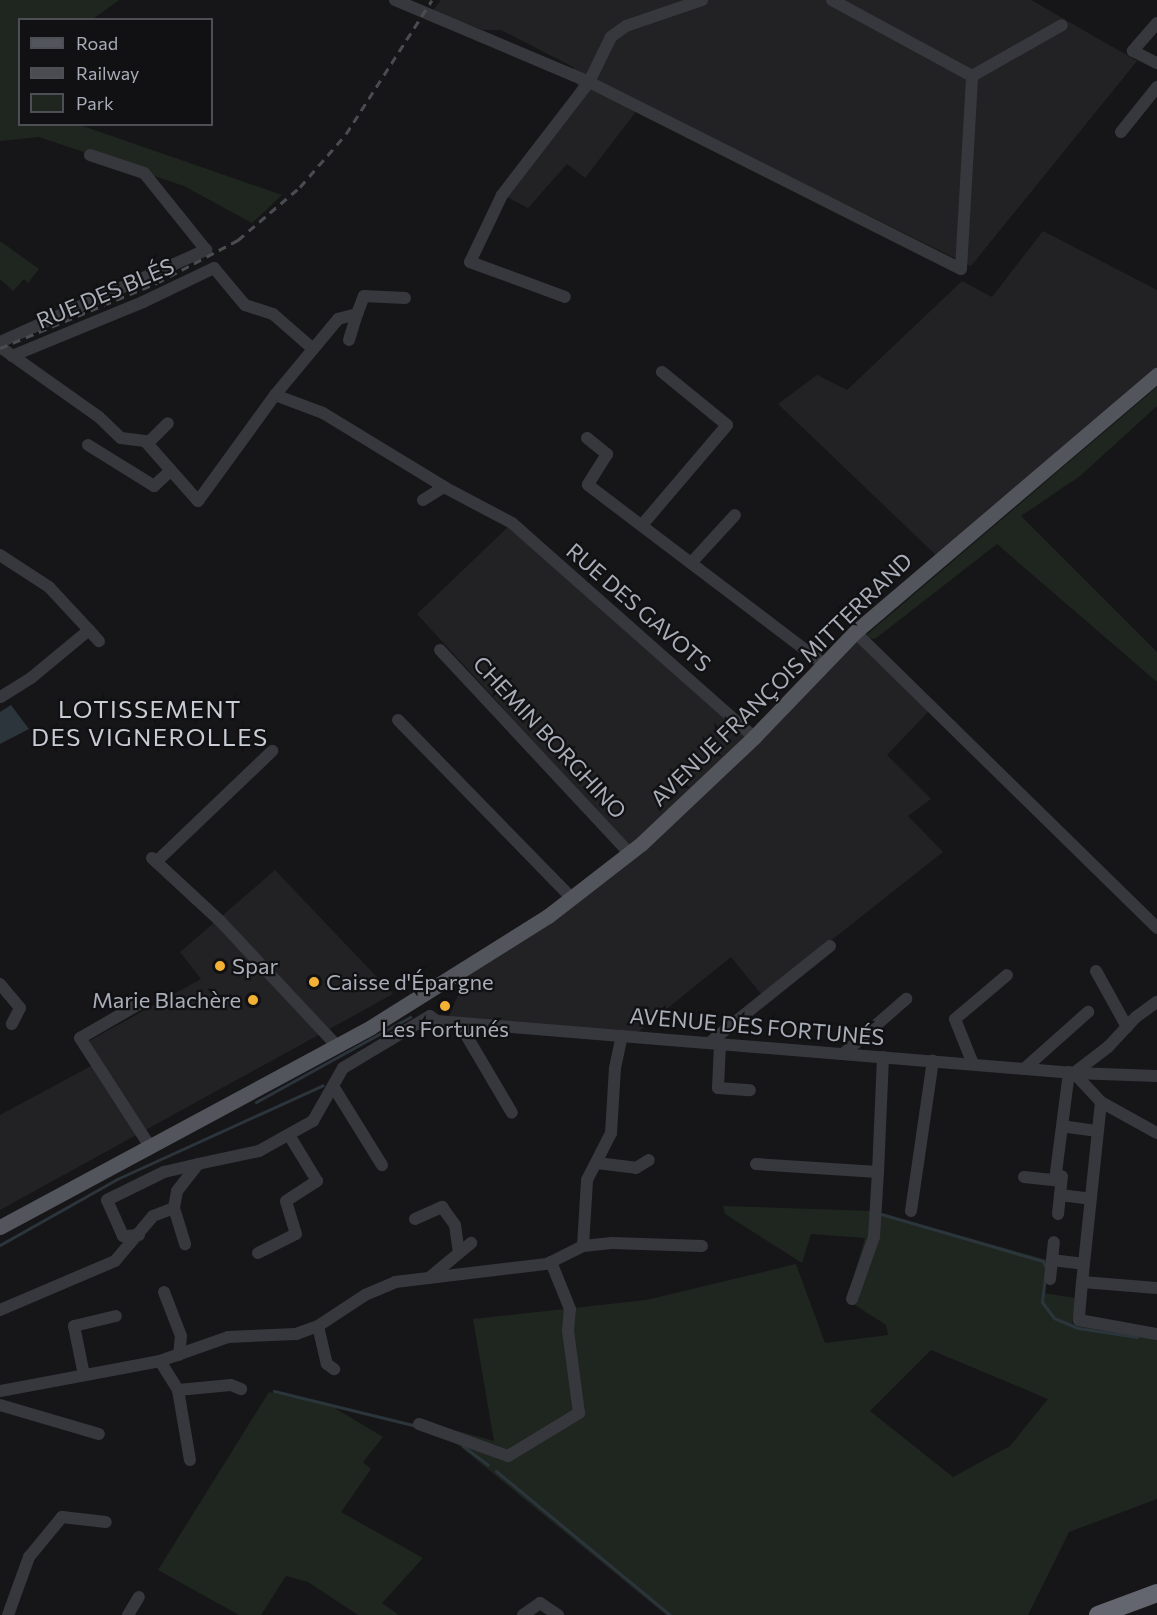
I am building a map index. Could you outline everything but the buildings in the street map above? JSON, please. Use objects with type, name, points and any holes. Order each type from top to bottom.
[{"type":"highway","points":[[1098,1615],[1157,1593]]},
{"type":"main road","name":"AVENUE FRANÇOIS MITTERRAND","points":[[71,1191],[337,1046],[453,978],[572,898],[629,853],[754,737],[855,632],[1157,375]]},
{"type":"main road","points":[[0,1227],[71,1191]]},
{"type":"main road","points":[[0,1234],[71,1191]]},
{"type":"street","points":[[395,0],[415,3],[589,82],[961,269],[972,76]]},
{"type":"street","points":[[566,297],[470,262],[502,195],[589,82],[611,37],[626,26],[702,0]]},
{"type":"street","points":[[832,0],[972,76]]},
{"type":"street","points":[[1157,23],[1132,51],[1157,63]]},
{"type":"street","points":[[972,76],[1062,25]]},
{"type":"street","points":[[1121,132],[1157,87]]},
{"type":"street","name":"RUE DES BLÉS","points":[[0,342],[202,255],[207,248],[144,173],[90,155]]},
{"type":"street","name":"RUE DES BLÉS","points":[[12,356],[143,302],[214,268],[245,305],[273,314],[312,348]]},
{"type":"street","points":[[136,284],[143,302]]},
{"type":"street","points":[[349,340],[366,295],[405,298]]},
{"type":"street","points":[[0,347],[99,417],[121,438],[148,443],[198,501],[312,348],[342,316],[357,314]]},
{"type":"street","points":[[642,525],[727,425],[662,372]]},
{"type":"street","name":"RUE DES GAVOTS","points":[[275,395],[323,413],[444,487],[512,523],[754,737]]},
{"type":"street","points":[[148,443],[168,423]]},
{"type":"street","points":[[587,438],[607,454],[588,485],[824,664]]},
{"type":"street","points":[[88,445],[154,486],[171,470]]},
{"type":"street","points":[[423,500],[444,487]]},
{"type":"street","points":[[691,563],[735,515]]},
{"type":"street","points":[[0,555],[49,586],[99,641]]},
{"type":"street","points":[[2,694],[31,678],[89,630]]},
{"type":"street","points":[[855,632],[1157,928]]},
{"type":"street","name":"CHEMIN BORGHINO","points":[[440,650],[629,853]]},
{"type":"street","points":[[398,720],[572,898]]},
{"type":"street","points":[[272,751],[154,860],[220,922],[337,1046]]},
{"type":"street","points":[[750,1090],[718,1088],[715,1044],[830,946]]},
{"type":"street","points":[[1096,971],[1126,1027]]},
{"type":"street","points":[[973,1064],[955,1019],[1007,975]]},
{"type":"street","points":[[0,984],[20,1008],[12,1024]]},
{"type":"street","points":[[843,1054],[906,999]]},
{"type":"street","points":[[1024,1177],[1055,1180],[1071,1072],[1108,1047],[1126,1027],[1157,1002]]},
{"type":"street","points":[[139,1004],[80,1038],[151,1148]]},
{"type":"street","points":[[1024,1069],[1088,1012]]},
{"type":"street","name":"AVENUE DES FORTUNÉS","points":[[333,1086],[343,1068],[430,1016],[437,1021],[459,1023],[1024,1069],[1157,1076]]},
{"type":"street","points":[[459,1023],[512,1113]]},
{"type":"street","points":[[583,1246],[587,1180],[611,1133],[615,1068],[622,1036]]},
{"type":"street","points":[[852,1299],[874,1237],[883,1057]]},
{"type":"street","points":[[911,1211],[933,1061]]},
{"type":"street","points":[[1071,1072],[1101,1102],[1157,1133]]},
{"type":"street","points":[[139,1235],[123,1236],[107,1200],[164,1172],[259,1151],[313,1121],[333,1086],[382,1165]]},
{"type":"street","points":[[1101,1102],[1079,1320],[1157,1334]]},
{"type":"street","points":[[1066,1146],[1070,1110]]},
{"type":"street","points":[[1068,1127],[1098,1131]]},
{"type":"street","points":[[258,1253],[296,1234],[286,1202],[316,1181],[289,1135]]},
{"type":"street","points":[[597,1163],[636,1168],[649,1160]]},
{"type":"street","points":[[185,1244],[174,1208],[177,1191],[198,1164]]},
{"type":"street","points":[[756,1164],[878,1172]]},
{"type":"street","points":[[1058,1215],[1062,1176]]},
{"type":"street","points":[[1060,1195],[1091,1198]]},
{"type":"street","points":[[415,1219],[442,1207],[454,1225],[459,1253]]},
{"type":"street","points":[[0,1310],[115,1261],[153,1216],[174,1208]]},
{"type":"street","points":[[1050,1279],[1054,1242]]},
{"type":"street","points":[[429,1278],[471,1243]]},
{"type":"street","points":[[0,1391],[160,1361],[228,1337],[296,1334],[318,1326],[365,1295],[395,1282],[551,1262],[583,1246],[612,1243],[702,1246]]},
{"type":"street","points":[[1052,1260],[1084,1264]]},
{"type":"street","points":[[419,1424],[508,1456],[579,1413],[568,1331],[570,1309],[551,1262]]},
{"type":"street","points":[[1082,1282],[1157,1288]]},
{"type":"street","points":[[165,1292],[181,1336],[179,1355]]},
{"type":"street","points":[[84,1375],[74,1326],[116,1316]]},
{"type":"street","points":[[318,1326],[327,1364],[334,1369]]},
{"type":"street","points":[[160,1361],[178,1390],[190,1460]]},
{"type":"street","points":[[178,1390],[231,1385],[241,1389]]},
{"type":"street","points":[[0,1405],[99,1434]]},
{"type":"street","points":[[8,1615],[29,1557],[62,1517],[106,1522]]},
{"type":"street","points":[[128,1615],[139,1597]]},
{"type":"street","points":[[523,1615],[540,1603],[558,1615]]},
{"type":"shaded area","points":[[441,0],[1031,0],[1137,61],[971,266],[642,104],[585,178],[567,164],[528,208],[507,197],[579,93],[573,67],[501,30],[483,30],[433,11]]},
{"type":"shaded area","points":[[1043,231],[1157,290],[1157,375],[939,558],[778,404],[817,375],[847,390],[962,281],[992,297]]},
{"type":"shaded area","points":[[512,523],[754,737],[855,632],[931,709],[887,755],[931,799],[908,816],[943,852],[762,995],[731,957],[637,1033],[448,1018],[471,966],[633,850],[417,614]]},
{"type":"shaded area","points":[[11,705],[29,729],[0,744],[0,712]]},
{"type":"shaded area","points":[[275,870],[393,994],[0,1210],[0,1115],[91,1066],[89,1041],[201,979],[180,952]]},
{"type":"green space","points":[[0,0],[119,0],[94,18],[18,18],[18,126],[83,126],[282,195],[252,223],[184,186],[39,137],[0,141]]},
{"type":"green space","points":[[0,241],[39,269],[28,283],[24,279],[13,291],[0,279]]},
{"type":"green space","points":[[1157,387],[1157,406],[1080,476],[1021,516],[1157,652],[1157,682],[997,544],[875,639],[864,637]]},
{"type":"green space","points":[[723,1206],[873,1211],[1051,1261],[1044,1293],[1075,1298],[1072,1323],[1157,1335],[1157,1499],[1069,1532],[1028,1615],[666,1615],[451,1439],[418,1420],[494,1441],[473,1319],[646,1300],[796,1264],[825,1343],[888,1335],[886,1325],[847,1300],[865,1238],[811,1234],[802,1263],[725,1214]],"holes":[[[931,1350],[1048,1399],[1010,1446],[953,1477],[870,1411]]]},
{"type":"green space","points":[[269,1392],[328,1404],[383,1437],[363,1462],[371,1469],[341,1512],[423,1558],[382,1603],[399,1615],[358,1615],[308,1582],[286,1576],[261,1615],[239,1615],[158,1570]]},
{"type":"waterway","points":[[256,1102],[410,1017]]},
{"type":"waterway","points":[[0,1245],[117,1179],[323,1085]]},
{"type":"waterway","points":[[881,1214],[1043,1261],[1046,1268]]},
{"type":"waterway","points":[[1045,1277],[1042,1302],[1054,1318],[1078,1328],[1137,1337]]},
{"type":"waterway","points":[[274,1391],[417,1426]]},
{"type":"waterway","points":[[463,1446],[488,1465]]},
{"type":"waterway","points":[[496,1471],[670,1615]]},
{"type":"railway","points":[[0,348],[157,283],[238,240],[300,187],[346,134],[432,0]]},
{"type":"place","name":"Spar","points":[[220,966]]},
{"type":"place","name":"Caisse d'Épargne","points":[[314,982]]},
{"type":"place","name":"Marie Blachère","points":[[253,1000]]},
{"type":"place","name":"Les Fortunés","points":[[445,1006]]},
{"type":"district","name":"LOTISSEMENT DES VIGNEROLLES","points":[[150,723]]}]
